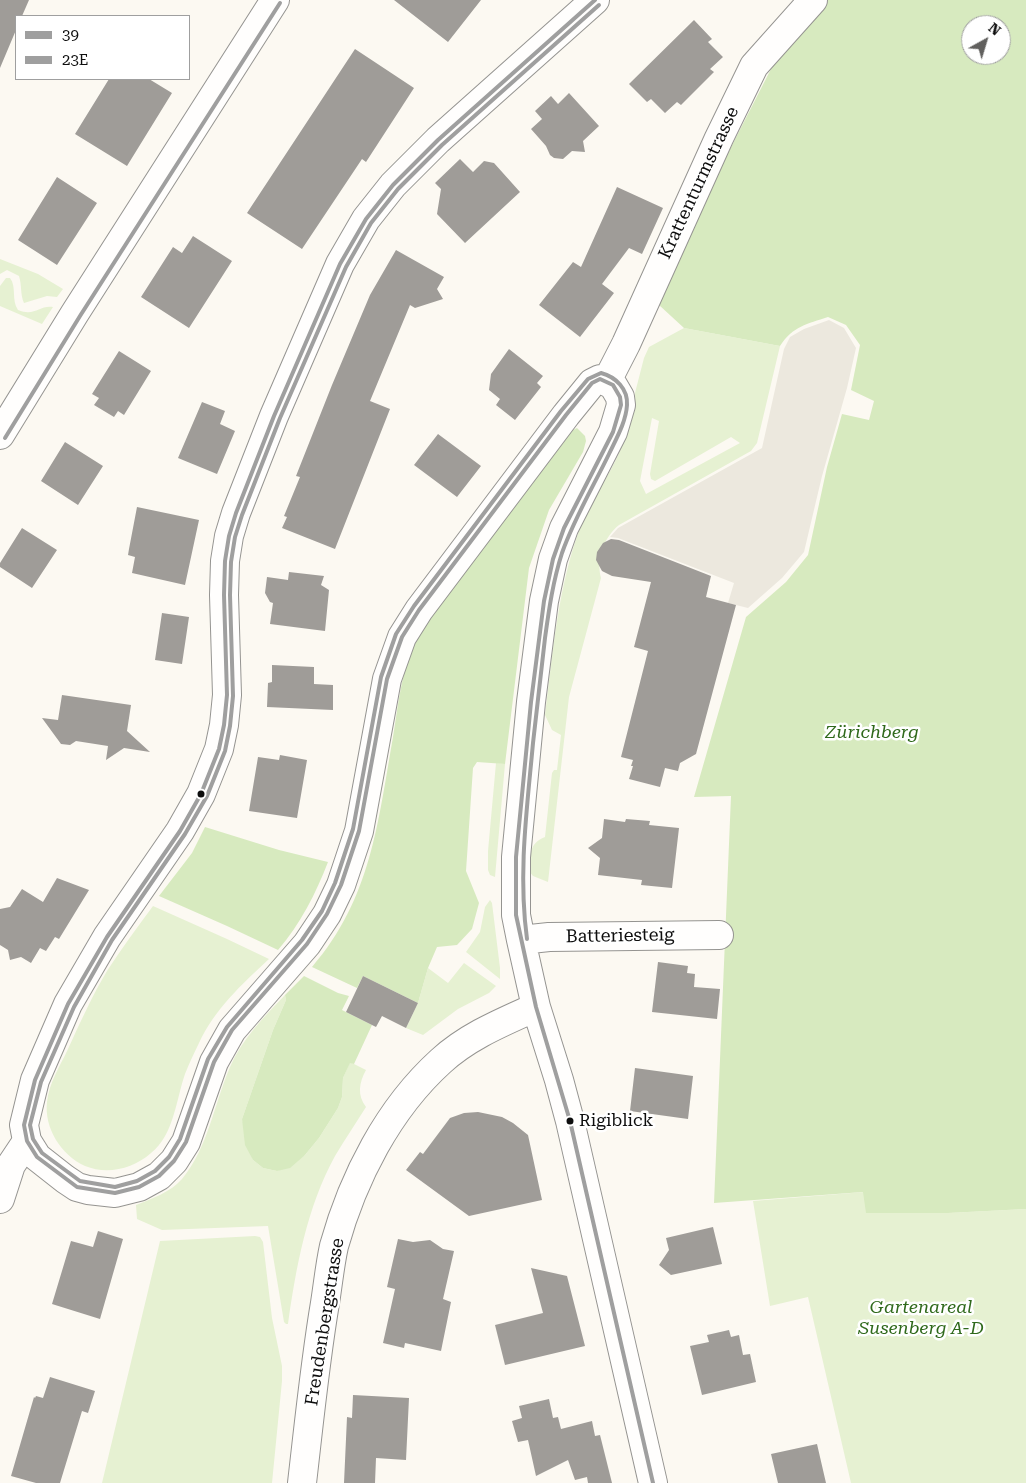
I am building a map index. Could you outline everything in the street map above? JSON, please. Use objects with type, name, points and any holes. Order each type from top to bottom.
[{"type":"street","points":[[0,435],[75,313],[275,0]]},
{"type":"street","points":[[595,0],[438,140],[393,185],[366,219],[340,264],[274,416],[236,513],[230,536],[225,561],[224,595],[227,695],[220,749],[201,794],[180,831],[107,937],[68,1004],[35,1080],[24,1125],[27,1141],[37,1157],[77,1187],[102,1192],[115,1192],[139,1187],[159,1176],[174,1161],[186,1142],[214,1062],[232,1030],[307,944],[327,914],[341,885],[359,831],[387,679],[402,637],[419,610],[566,415],[592,383],[600,379],[607,381],[617,389],[621,405],[600,460],[564,528],[553,560],[544,601],[530,702],[516,856],[516,915],[536,1007],[570,1122],[653,1483]]},
{"type":"street","name":"Krattenturmstrasse","points":[[607,381],[626,344],[719,138],[754,66],[813,0]]},
{"type":"street","name":"Batteriesteig","points":[[521,940],[549,937],[719,935]]},
{"type":"street","name":"Freudenbergstrasse","points":[[302,1483],[318,1344],[334,1247],[350,1200],[368,1159],[390,1121],[418,1084],[442,1060],[482,1032],[536,1007]]},
{"type":"street","points":[[0,1199],[11,1165],[27,1141]]},
{"type":"green space","name":"Zürichberg","points":[[826,0],[1026,0],[1026,1209],[948,1213],[866,1213],[863,1192],[714,1203],[731,796],[694,797],[746,617],[786,582],[808,555],[827,467],[842,414],[869,420],[874,401],[851,390],[860,345],[846,325],[828,317],[795,330],[780,346],[684,328],[659,305],[724,161],[773,65],[791,40]]},
{"type":"green space","points":[[0,259],[38,274],[63,289],[57,297],[47,296],[24,303],[19,276],[7,270],[0,274]]},
{"type":"green space","points":[[6,278],[10,278],[12,282],[18,310],[33,312],[53,307],[42,324],[0,306],[0,286]]},
{"type":"green space","points":[[684,328],[780,346],[757,443],[751,451],[619,525],[605,542],[600,563],[601,578],[569,697],[548,882],[533,876],[529,871],[531,851],[536,843],[545,837],[552,773],[554,770],[557,770],[561,735],[552,730],[545,715],[562,595],[573,548],[581,525],[620,451],[644,358],[649,347]],"holes":[[[652,418],[659,421],[650,474],[651,479],[655,481],[731,437],[740,443],[646,494],[640,481]]]},
{"type":"green space","points":[[577,428],[585,436],[586,441],[583,452],[549,510],[529,568],[505,764],[477,762],[473,768],[466,871],[479,903],[472,929],[457,945],[437,947],[428,968],[418,1003],[363,976],[357,988],[312,967],[332,941],[360,887],[376,829],[400,690],[417,638],[430,618],[573,430]]},
{"type":"green space","points":[[496,763],[505,764],[495,877],[490,875],[488,870],[488,851]]},
{"type":"green space","points":[[205,827],[279,850],[328,862],[307,908],[278,950],[159,896],[192,853]]},
{"type":"green space","points":[[490,900],[492,903],[500,979],[466,952],[480,932],[485,907]]},
{"type":"green space","points":[[153,906],[269,959],[212,1019],[185,1074],[173,1116],[165,1137],[159,1146],[144,1159],[128,1167],[111,1170],[93,1169],[76,1161],[56,1140],[48,1121],[48,1095],[55,1075],[107,971]]},
{"type":"green space","points":[[464,963],[496,986],[489,993],[458,1009],[423,1035],[406,1028],[418,1003],[428,968],[448,983]]},
{"type":"green space","points":[[304,976],[338,993],[349,996],[342,1010],[372,1025],[354,1064],[350,1063],[343,1078],[342,1097],[338,1108],[319,1138],[305,1155],[290,1168],[277,1171],[263,1168],[253,1160],[245,1145],[242,1119],[273,1030],[286,1000],[285,995]]},
{"type":"green space","points":[[285,995],[286,1000],[273,1030],[242,1119],[253,1160],[263,1168],[277,1171],[305,1155],[319,1138],[338,1108],[342,1097],[343,1078],[350,1062],[366,1070],[360,1093],[366,1107],[335,1156],[317,1196],[299,1259],[288,1324],[284,1322],[268,1226],[162,1230],[137,1219],[136,1205],[172,1188],[191,1167],[210,1125],[224,1081],[235,1057],[254,1029]]},
{"type":"green space","name":"Gartenareal Susenberg A-D","points":[[864,1192],[867,1213],[948,1213],[1026,1209],[1026,1483],[851,1483],[808,1297],[770,1306],[753,1201]]},
{"type":"green space","points":[[260,1237],[263,1242],[272,1318],[282,1366],[272,1483],[102,1483],[160,1241]]},
{"type":"shaded area","points":[[829,320],[844,328],[856,348],[804,552],[782,578],[748,608],[728,603],[734,583],[618,538],[610,537],[618,528],[762,448],[784,349],[790,337],[804,329]]},
{"type":"building","points":[[0,0],[29,0],[22,15],[15,15],[15,32],[0,68]]},
{"type":"building","points":[[394,0],[481,0],[448,42]]},
{"type":"building","points":[[694,20],[712,39],[708,42],[723,57],[710,69],[714,72],[681,105],[677,102],[665,113],[651,99],[647,102],[629,84]]},
{"type":"building","points":[[355,49],[414,88],[366,162],[362,159],[302,249],[247,213]]},
{"type":"building","points":[[108,80],[151,80],[172,93],[127,166],[75,134]]},
{"type":"building","points":[[569,93],[599,126],[583,141],[585,152],[572,151],[563,159],[554,158],[531,129],[542,119],[535,111],[551,96],[558,104]]},
{"type":"building","points":[[460,159],[473,172],[484,161],[494,163],[520,192],[465,243],[437,214],[441,189],[435,183]]},
{"type":"building","points":[[57,177],[97,203],[57,265],[18,240]]},
{"type":"building","points":[[617,187],[663,208],[642,254],[629,248],[602,284],[614,293],[580,337],[539,305],[573,262],[581,267]]},
{"type":"building","points":[[193,236],[232,261],[189,328],[141,297],[173,247],[182,253]]},
{"type":"building","points":[[396,250],[444,277],[437,289],[443,299],[415,308],[410,305],[370,401],[390,409],[335,549],[282,528],[287,517],[284,516],[300,477],[296,476],[332,385],[370,295]]},
{"type":"building","points":[[509,349],[543,376],[537,383],[541,387],[515,420],[496,405],[500,399],[489,390],[491,374]]},
{"type":"building","points":[[119,351],[151,371],[124,415],[118,411],[114,417],[94,405],[99,398],[92,394]]},
{"type":"building","points":[[202,402],[225,411],[220,424],[235,431],[217,474],[178,458]]},
{"type":"building","points":[[438,434],[481,466],[457,497],[414,465]]},
{"type":"building","points":[[65,442],[103,466],[78,505],[41,481]]},
{"type":"building","points":[[137,507],[199,520],[185,585],[132,573],[135,557],[128,555]]},
{"type":"building","points":[[22,528],[57,550],[32,588],[0,567],[0,563]]},
{"type":"building","points":[[611,539],[619,540],[711,576],[706,597],[736,605],[696,754],[680,763],[678,771],[665,768],[660,787],[629,779],[633,760],[621,757],[648,651],[634,647],[651,582],[612,576],[602,571],[596,560],[597,552],[603,543]]},
{"type":"building","points":[[289,572],[324,576],[321,585],[329,590],[325,631],[270,624],[273,603],[270,602],[265,593],[267,577],[288,580]]},
{"type":"building","points":[[162,613],[189,617],[182,664],[155,660]]},
{"type":"building","points":[[272,665],[314,667],[314,684],[333,685],[333,710],[267,707],[268,683],[272,682]]},
{"type":"building","points":[[62,695],[131,705],[127,731],[150,752],[124,748],[106,760],[108,746],[76,741],[70,745],[61,744],[42,718],[58,720]]},
{"type":"building","points":[[280,755],[307,760],[297,818],[249,811],[258,757],[279,760]]},
{"type":"building","points":[[604,819],[625,822],[626,819],[650,821],[649,825],[679,828],[672,888],[641,885],[642,880],[598,875],[600,858],[588,848],[602,838]]},
{"type":"building","points":[[57,878],[89,890],[59,939],[55,937],[46,951],[40,948],[31,963],[21,957],[10,960],[8,950],[0,945],[0,909],[10,907],[22,889],[43,902]]},
{"type":"building","points":[[658,962],[688,966],[687,973],[695,974],[694,987],[720,989],[717,1019],[652,1012]]},
{"type":"building","points":[[363,976],[418,1003],[406,1028],[382,1016],[376,1027],[346,1012]]},
{"type":"building","points":[[635,1068],[693,1076],[688,1119],[630,1111]]},
{"type":"building","points":[[478,1112],[502,1117],[528,1135],[542,1200],[469,1216],[406,1170],[420,1152],[423,1154],[450,1118],[464,1113]]},
{"type":"building","points":[[713,1227],[722,1264],[671,1275],[659,1265],[669,1250],[666,1238]]},
{"type":"building","points":[[98,1231],[123,1239],[100,1319],[52,1304],[71,1241],[93,1247]]},
{"type":"building","points":[[398,1239],[413,1242],[430,1240],[443,1249],[454,1251],[443,1299],[451,1302],[441,1351],[405,1343],[404,1348],[383,1343],[395,1289],[387,1287]]},
{"type":"building","points":[[531,1268],[567,1276],[585,1346],[505,1365],[495,1325],[543,1313]]},
{"type":"building","points":[[729,1330],[731,1337],[739,1335],[743,1355],[750,1354],[756,1382],[702,1395],[690,1346],[709,1342],[707,1335]]},
{"type":"building","points":[[50,1377],[95,1391],[88,1413],[82,1411],[60,1483],[36,1483],[11,1476],[34,1397],[43,1398]]},
{"type":"building","points":[[353,1395],[409,1398],[406,1460],[376,1458],[375,1483],[344,1483],[347,1417],[352,1418]]},
{"type":"building","points":[[549,1399],[553,1418],[558,1417],[561,1429],[592,1421],[595,1436],[600,1435],[612,1483],[588,1483],[587,1477],[575,1480],[568,1460],[536,1476],[528,1440],[518,1442],[512,1421],[522,1418],[519,1406]]},
{"type":"building","points":[[817,1444],[826,1483],[778,1483],[771,1454]]},
{"type":"transit line","name":"39","points":[[595,0],[438,140],[393,185],[366,219],[340,264],[274,416],[236,513],[229,536],[225,561],[224,595],[227,695],[219,749],[201,794],[180,831],[107,937],[68,1004],[35,1080],[24,1125],[27,1141],[37,1157],[77,1187],[115,1193],[139,1187],[159,1176],[174,1161],[186,1142],[214,1062],[232,1030],[307,944],[327,914],[341,885],[359,831],[387,679],[402,637],[419,610],[592,383],[600,379],[613,385],[620,397],[621,405],[613,432],[564,528],[553,559],[544,601],[531,702],[516,857],[516,915],[536,1007],[570,1121],[653,1483]]},
{"type":"transit line","name":"23E","points":[[5,438],[80,316],[280,3]]},
{"type":"transit line","name":"23E","points":[[527,939],[523,890],[526,817],[545,638],[552,595],[567,540],[618,436],[627,405],[627,399],[620,384],[612,377],[601,373],[588,379],[561,411],[414,606],[396,634],[381,677],[353,829],[335,883],[322,911],[302,940],[227,1027],[208,1059],[180,1139],[169,1157],[155,1171],[137,1181],[115,1187],[80,1181],[42,1153],[33,1139],[30,1125],[41,1082],[74,1007],[112,940],[185,834],[207,796],[225,751],[233,696],[230,595],[231,562],[235,537],[280,418],[346,267],[371,223],[398,189],[442,145],[599,5]]},
{"type":"place","name":"Rigiblick","points":[[570,1121]]}]
